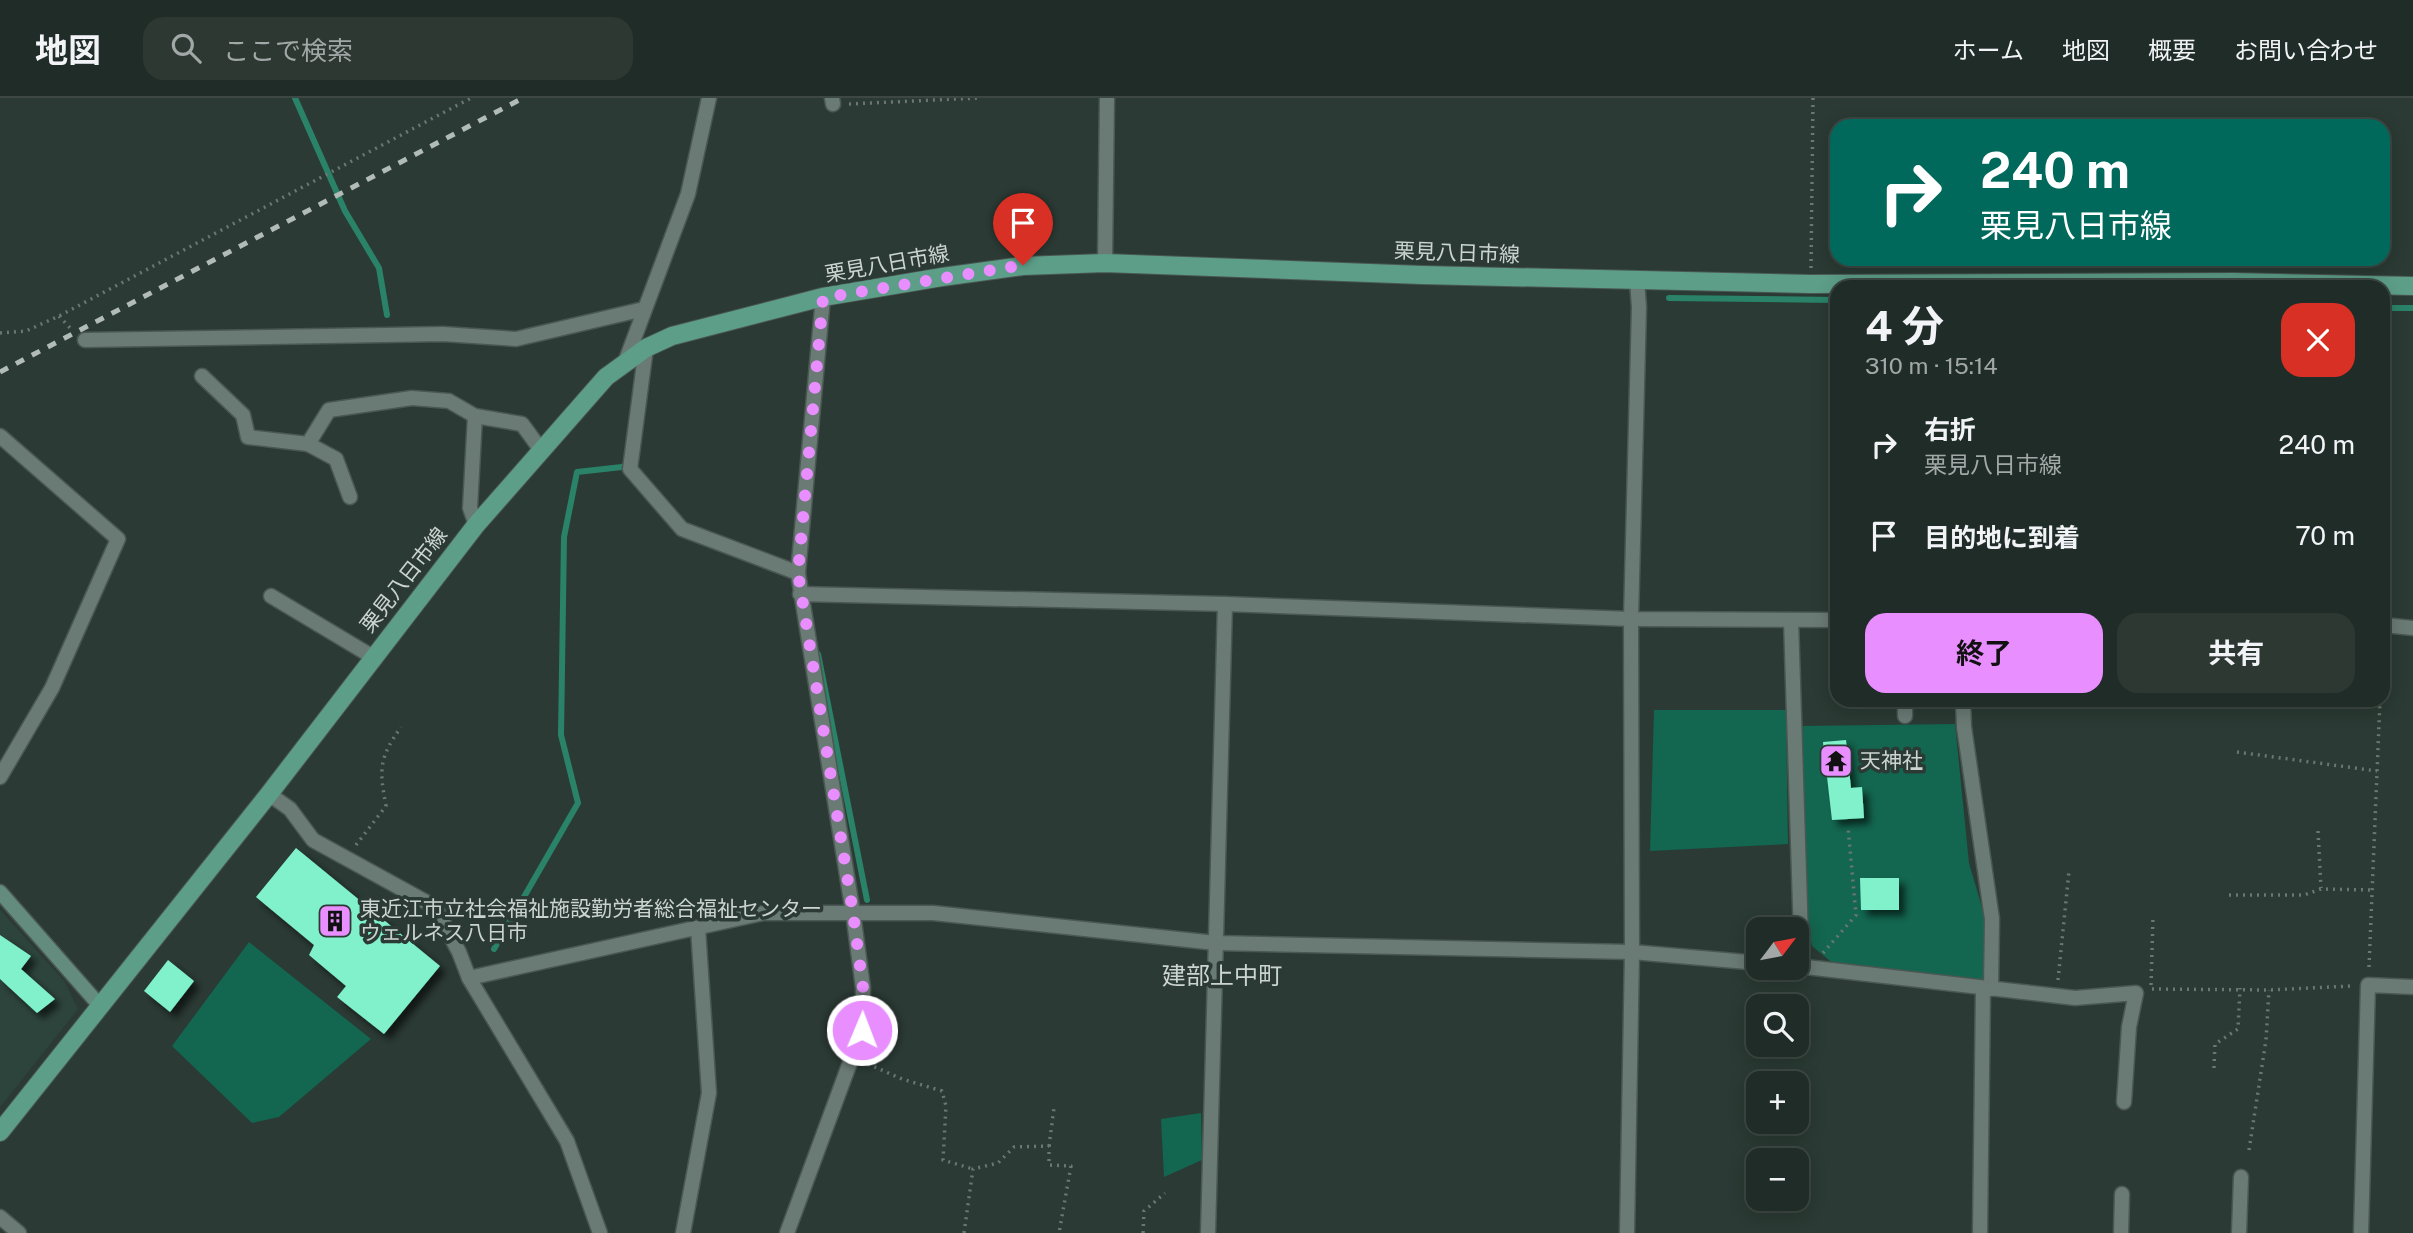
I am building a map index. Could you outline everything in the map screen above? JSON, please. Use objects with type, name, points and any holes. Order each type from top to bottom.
[{"type":"main road","name":"栗見八日市線","points":[[0,1132],[269,794],[476,525],[606,377],[646,348],[716,322],[823,298],[1023,265],[1105,263],[1637,281],[1830,284]]},
{"type":"main road","name":"栗見八日市線","points":[[2390,286],[2413,286]]},
{"type":"main road","points":[[0,892],[101,1007]]},
{"type":"street","points":[[626,360],[688,194],[709,98]]},
{"type":"street","points":[[1105,263],[1107,98]]},
{"type":"street","points":[[1627,1233],[1632,952],[1631,620],[1639,307],[1637,281]]},
{"type":"street","points":[[787,1233],[862,1030],[863,988],[853,913],[798,573],[823,298]]},
{"type":"street","points":[[85,340],[443,334],[516,338],[645,309]]},
{"type":"street","points":[[646,348],[630,469],[682,529],[798,573]]},
{"type":"street","points":[[202,376],[243,415],[248,437],[308,444],[335,459],[351,497]]},
{"type":"street","points":[[308,444],[329,410],[412,398],[449,401],[475,416],[522,424],[541,450]]},
{"type":"street","points":[[475,416],[470,508],[476,525]]},
{"type":"street","points":[[0,436],[118,539],[51,688],[0,777]]},
{"type":"street","points":[[800,594],[1225,604],[1631,620],[1830,620]]},
{"type":"street","points":[[271,596],[373,657]]},
{"type":"street","points":[[1208,1233],[1225,604]]},
{"type":"street","points":[[1791,620],[1800,917]]},
{"type":"street","points":[[2390,625],[2413,628]]},
{"type":"street","points":[[1905,707],[1905,716]]},
{"type":"street","points":[[1963,707],[1992,919],[1987,989],[1980,1233]]},
{"type":"street","points":[[269,794],[290,809],[313,840],[435,907],[459,952],[469,978],[561,1129],[600,1233]]},
{"type":"street","points":[[469,978],[763,913],[933,913],[1216,943],[1632,952],[1746,962]]},
{"type":"street","points":[[683,1233],[709,1093],[698,928]]},
{"type":"street","points":[[1810,968],[2075,998],[2136,993],[2129,1027],[2124,1102]]},
{"type":"street","points":[[2361,1233],[2368,985],[2413,987]]},
{"type":"street","points":[[2239,1233],[2241,1177]]},
{"type":"street","points":[[2121,1233],[2122,1194]]},
{"type":"street","points":[[0,1217],[19,1233]]},
{"type":"path","points":[[0,333],[26,331],[59,316],[471,98]]},
{"type":"path","points":[[832,101],[978,98]]},
{"type":"path","points":[[1810,284],[1813,98]]},
{"type":"path","points":[[2136,993],[2151,989],[2269,990],[2368,985],[2380,707]]},
{"type":"path","points":[[345,859],[386,806],[380,773],[385,749],[401,727]]},
{"type":"path","points":[[2237,752],[2376,771]]},
{"type":"path","points":[[1810,960],[1856,915],[1848,827]]},
{"type":"path","points":[[2318,831],[2321,889]]},
{"type":"path","points":[[2056,996],[2069,871]]},
{"type":"path","points":[[2229,895],[2304,895],[2321,889],[2372,890]]},
{"type":"path","points":[[2151,989],[2153,917]]},
{"type":"path","points":[[2214,1068],[2215,1044],[2238,1029],[2240,988]]},
{"type":"path","points":[[2249,1150],[2266,1040],[2269,990]]},
{"type":"path","points":[[853,1057],[902,1079],[942,1091],[946,1106],[943,1160],[973,1169],[998,1163],[1014,1147],[1049,1146]]},
{"type":"path","points":[[1055,1108],[1049,1165],[1071,1166],[1059,1233]]},
{"type":"path","points":[[964,1233],[973,1169]]},
{"type":"path","points":[[1143,1233],[1144,1210],[1165,1193]]},
{"type":"shaded area","points":[[0,910],[64,981],[78,1009],[0,1107]]},
{"type":"green space","points":[[1654,710],[1786,710],[1788,844],[1650,851]]},
{"type":"green space","points":[[1955,724],[1969,863],[1985,918],[1983,981],[1835,965],[1812,946],[1810,917],[1807,917],[1799,726]]},
{"type":"green space","points":[[249,942],[371,1039],[279,1117],[252,1123],[172,1046]]},
{"type":"green space","points":[[1201,1113],[1202,1160],[1164,1177],[1161,1119]]},
{"type":"building","points":[[1846,740],[1851,788],[1862,787],[1864,818],[1832,820],[1823,742]]},
{"type":"building","name":"東近江市立社会福祉施設勤労者総合福祉センター ウェルネス八日市","points":[[296,848],[440,966],[384,1034],[337,997],[346,986],[309,955],[314,945],[256,897]]},
{"type":"building","points":[[1860,878],[1899,878],[1899,910],[1861,910]]},
{"type":"building","points":[[0,935],[31,956],[21,969],[55,999],[37,1013],[0,979]]},
{"type":"building","points":[[168,960],[194,981],[170,1012],[144,991]]},
{"type":"waterway","points":[[295,98],[345,211],[379,268],[387,315]]},
{"type":"waterway","points":[[1669,298],[1830,300]]},
{"type":"waterway","points":[[2390,308],[2413,308]]},
{"type":"waterway","points":[[494,949],[578,803],[561,735],[564,537],[577,472],[622,467]]},
{"type":"waterway","points":[[818,654],[867,900]]},
{"type":"railway","points":[[0,372],[523,98]]},
{"type":"place","name":"天神社","points":[[1836,761]]},
{"type":"place","name":"東近江市立社会福祉施設勤労者総合福祉センター ウェルネス八日市","points":[[335,921]]},
{"type":"district","name":"建部上中町","points":[[1222,976]]},
{"type":"route","points":[[862,1030],[863,988],[853,913],[798,573],[823,298],[943,276],[1023,265]]}]
